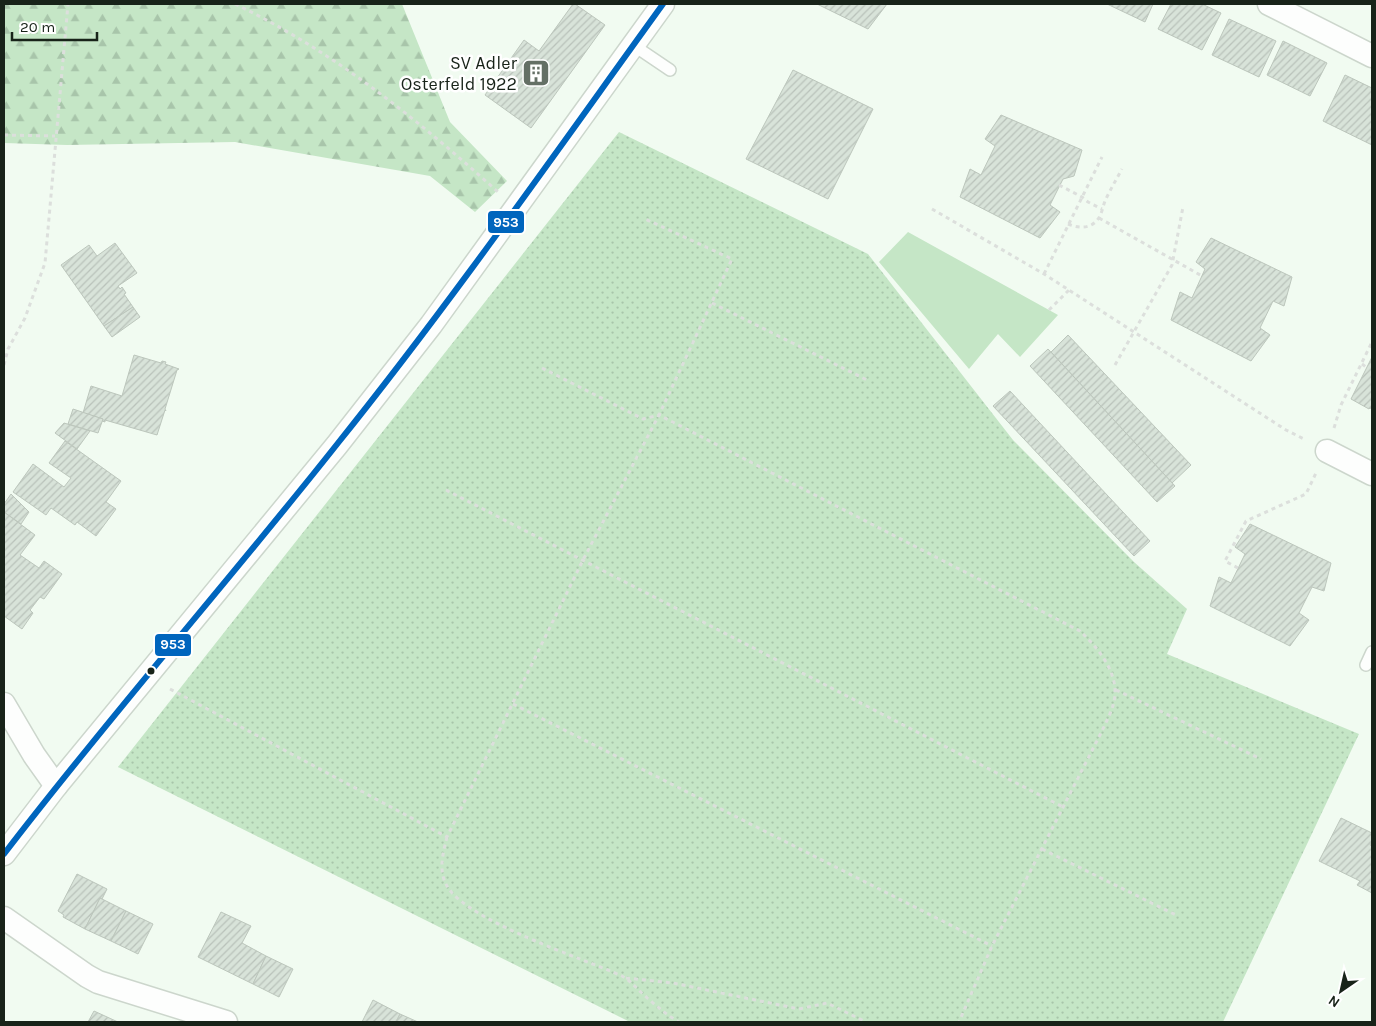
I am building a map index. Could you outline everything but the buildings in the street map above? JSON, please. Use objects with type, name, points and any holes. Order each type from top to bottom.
[{"type":"street","points":[[4,854],[56,786],[343,437],[431,325],[517,209],[663,4]]},
{"type":"street","points":[[1270,4],[1372,56]]},
{"type":"street","points":[[1327,451],[1372,474]]},
{"type":"street","points":[[4,704],[34,755],[56,786]]},
{"type":"street","points":[[4,918],[98,982],[226,1022]]},
{"type":"lane","points":[[634,45],[670,70]]},
{"type":"lane","points":[[1366,665],[1372,652]]},
{"type":"path","points":[[4,366],[8,349],[25,318],[45,263],[68,4]]},
{"type":"path","points":[[235,4],[308,43],[351,72],[466,163],[517,209]]},
{"type":"path","points":[[4,135],[56,136]]},
{"type":"path","points":[[1044,274],[1102,157]]},
{"type":"path","points":[[1068,224],[1077,228],[1084,228],[1092,225],[1099,218],[1122,169]]},
{"type":"path","points":[[1059,186],[1102,209]]},
{"type":"path","points":[[1115,365],[1168,276],[1172,265],[1183,207]]},
{"type":"path","points":[[932,209],[1044,274],[1286,430],[1327,451]]},
{"type":"path","points":[[644,218],[732,259],[659,415],[583,560],[447,837],[441,859],[445,884],[453,896],[476,912],[508,928],[625,977],[673,983],[799,1009],[827,1003],[866,1022]]},
{"type":"path","points":[[1099,218],[1202,276]]},
{"type":"path","points":[[1049,310],[1069,290]]},
{"type":"path","points":[[712,303],[867,380]]},
{"type":"path","points":[[1238,568],[1225,561],[1246,521],[1306,494],[1327,451],[1341,406],[1372,342]]},
{"type":"path","points":[[1362,364],[1366,367]]},
{"type":"path","points":[[542,368],[643,419],[659,415],[1080,631],[1094,644],[1106,661],[1116,690],[1113,706],[992,946],[958,1022]]},
{"type":"path","points":[[446,490],[1063,807]]},
{"type":"path","points":[[146,675],[447,837]]},
{"type":"path","points":[[1116,690],[1261,760]]},
{"type":"path","points":[[513,704],[992,946]]},
{"type":"path","points":[[1042,849],[1176,914]]},
{"type":"path","points":[[625,977],[662,1012],[678,1022]]},
{"type":"green space","points":[[4,4],[402,4],[450,122],[507,181],[475,212],[430,176],[235,142],[67,145],[4,143]]},
{"type":"green space","points":[[619,132],[868,254],[1013,440],[1134,562],[1187,609],[1167,654],[1359,734],[1223,1022],[630,1022],[118,767]]},
{"type":"green space","points":[[908,232],[1058,315],[1020,357],[998,334],[969,369],[879,262]]},
{"type":"transit line","name":"953","points":[[4,854],[86,750],[297,495],[422,335],[663,4]]},
{"type":"place","name":"SV Adler Osterfeld 1922","points":[[536,73]]}]
